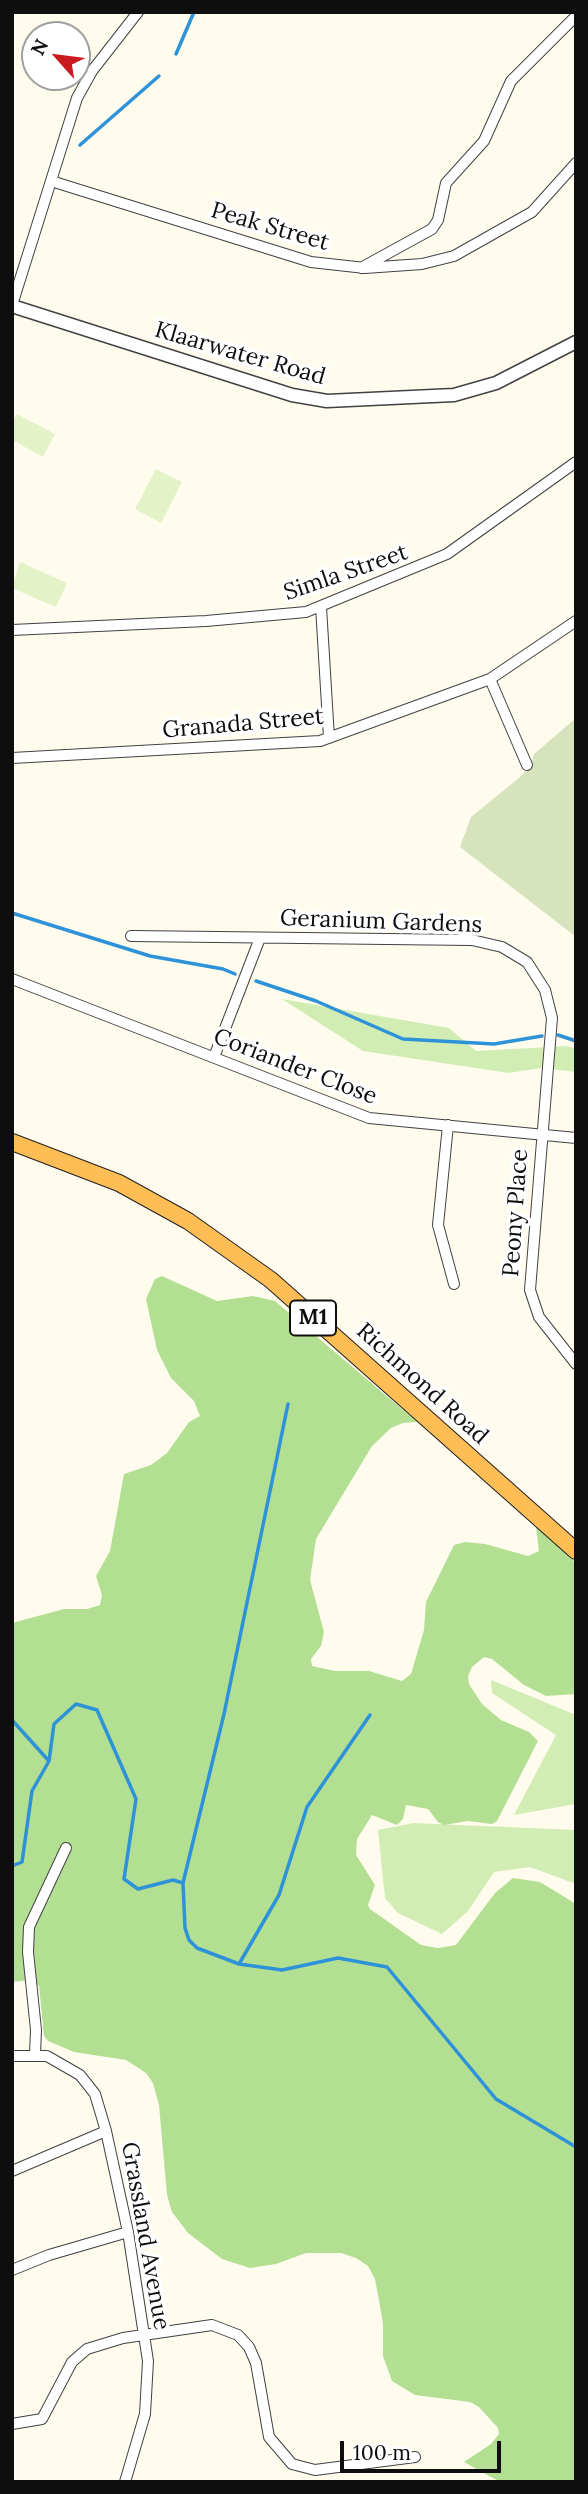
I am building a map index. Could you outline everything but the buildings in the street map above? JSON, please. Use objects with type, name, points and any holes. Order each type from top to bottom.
[{"type":"highway","name":"Richmond Road","points":[[12,1142],[119,1183],[188,1221],[271,1280],[576,1551]]},
{"type":"street","points":[[12,306],[82,89],[105,53],[138,12]]},
{"type":"street","points":[[360,268],[432,229],[438,220],[446,183],[484,141],[511,81],[576,16]]},
{"type":"street","name":"Peak Street","points":[[51,181],[311,262],[360,268],[422,264],[454,256],[532,212],[576,163]]},
{"type":"street","name":"Klaarwater Road","points":[[12,306],[292,395],[327,401],[454,396],[496,383],[576,342]]},
{"type":"street","name":"Simla Street","points":[[12,630],[291,615],[321,607],[447,554],[576,462]]},
{"type":"street","points":[[321,607],[329,738]]},
{"type":"street","name":"Granada Street","points":[[12,758],[310,743],[490,679],[576,621]]},
{"type":"street","points":[[490,679],[527,765]]},
{"type":"street","name":"Geranium Gardens","points":[[131,936],[472,940],[488,942],[515,954],[537,974],[550,1005],[551,1030],[541,1134]]},
{"type":"street","name":"Geranium Gardens","points":[[214,1057],[260,938]]},
{"type":"street","name":"Coriander Close","points":[[12,979],[369,1118],[576,1138]]},
{"type":"street","points":[[447,1125],[438,1225],[454,1284]]},
{"type":"street","name":"Peony Place","points":[[541,1134],[530,1290],[539,1317],[576,1364]]},
{"type":"street","points":[[35,2054],[36,2030],[28,1952],[29,1927],[66,1848]]},
{"type":"street","name":"Grassland Avenue","points":[[12,2056],[35,2054],[66,2064],[80,2075],[95,2094],[106,2131],[128,2232],[148,2361],[148,2396],[125,2482]]},
{"type":"street","points":[[12,2171],[106,2131]]},
{"type":"street","points":[[12,2270],[49,2255],[128,2232]]},
{"type":"street","points":[[12,2424],[42,2418],[72,2362],[87,2349],[143,2334],[212,2325],[238,2335],[256,2363],[269,2437],[292,2464],[315,2470],[415,2457]]},
{"type":"green space","points":[[17,414],[55,434],[43,457],[12,440],[12,422]]},
{"type":"green space","points":[[156,469],[182,482],[161,523],[135,509]]},
{"type":"green space","points":[[20,562],[67,583],[56,607],[12,588]]},
{"type":"green space","points":[[576,718],[576,937],[460,847],[471,817],[519,778],[531,765],[534,754]]},
{"type":"green space","points":[[282,999],[449,1028],[476,1051],[567,1046],[576,1049],[576,1072],[541,1068],[509,1073],[363,1051]]},
{"type":"green space","points":[[162,1276],[217,1301],[253,1296],[275,1301],[417,1422],[403,1423],[391,1428],[372,1446],[316,1539],[310,1580],[324,1632],[321,1646],[311,1659],[312,1666],[335,1671],[369,1671],[402,1681],[411,1674],[424,1630],[426,1602],[454,1545],[465,1542],[485,1544],[528,1556],[539,1551],[536,1527],[576,1563],[576,1694],[546,1696],[524,1685],[492,1659],[484,1657],[472,1667],[468,1676],[469,1684],[482,1704],[501,1720],[529,1732],[538,1741],[497,1821],[492,1824],[467,1821],[444,1825],[438,1822],[428,1809],[406,1805],[403,1819],[397,1825],[372,1815],[357,1839],[356,1855],[375,1885],[368,1905],[370,1909],[421,1945],[438,1948],[456,1945],[495,1893],[513,1878],[540,1882],[576,1904],[576,2482],[500,2482],[464,2462],[491,2444],[499,2434],[498,2428],[479,2407],[470,2402],[415,2395],[392,2381],[383,2356],[383,2323],[375,2279],[368,2266],[356,2258],[341,2253],[306,2253],[276,2264],[250,2268],[222,2259],[188,2233],[172,2212],[167,2195],[159,2105],[153,2083],[146,2073],[126,2060],[74,2052],[48,2041],[44,2036],[39,1986],[30,1980],[12,1982],[12,1623],[64,1609],[87,1609],[100,1605],[102,1595],[96,1576],[110,1551],[124,1474],[151,1465],[167,1453],[189,1422],[200,1416],[194,1401],[171,1378],[157,1350],[146,1299],[155,1279]]},
{"type":"green space","points":[[491,1680],[576,1715],[576,1804],[514,1815],[556,1735],[492,1693]]},
{"type":"green space","points":[[414,1823],[576,1830],[576,1884],[530,1867],[494,1872],[468,1911],[442,1934],[398,1913],[385,1898],[378,1830]]},
{"type":"waterway","points":[[176,54],[194,12]]},
{"type":"waterway","points":[[80,145],[159,76]]},
{"type":"waterway","points":[[12,913],[150,956],[223,969],[235,974]]},
{"type":"waterway","points":[[256,981],[316,1001],[403,1039],[494,1044],[542,1036]]},
{"type":"waterway","points":[[558,1035],[576,1041]]},
{"type":"waterway","points":[[183,1883],[224,1714],[288,1404]]},
{"type":"waterway","points":[[12,1866],[22,1862],[32,1791],[49,1761],[54,1724],[76,1704],[97,1710],[136,1799],[124,1879],[138,1889],[173,1880],[183,1883],[185,1928],[189,1940],[197,1948],[239,1964],[282,1970],[338,1958],[387,1967],[496,2099],[576,2147]]},
{"type":"waterway","points":[[239,1964],[279,1895],[307,1807],[370,1715]]},
{"type":"waterway","points":[[12,1720],[48,1760]]}]
